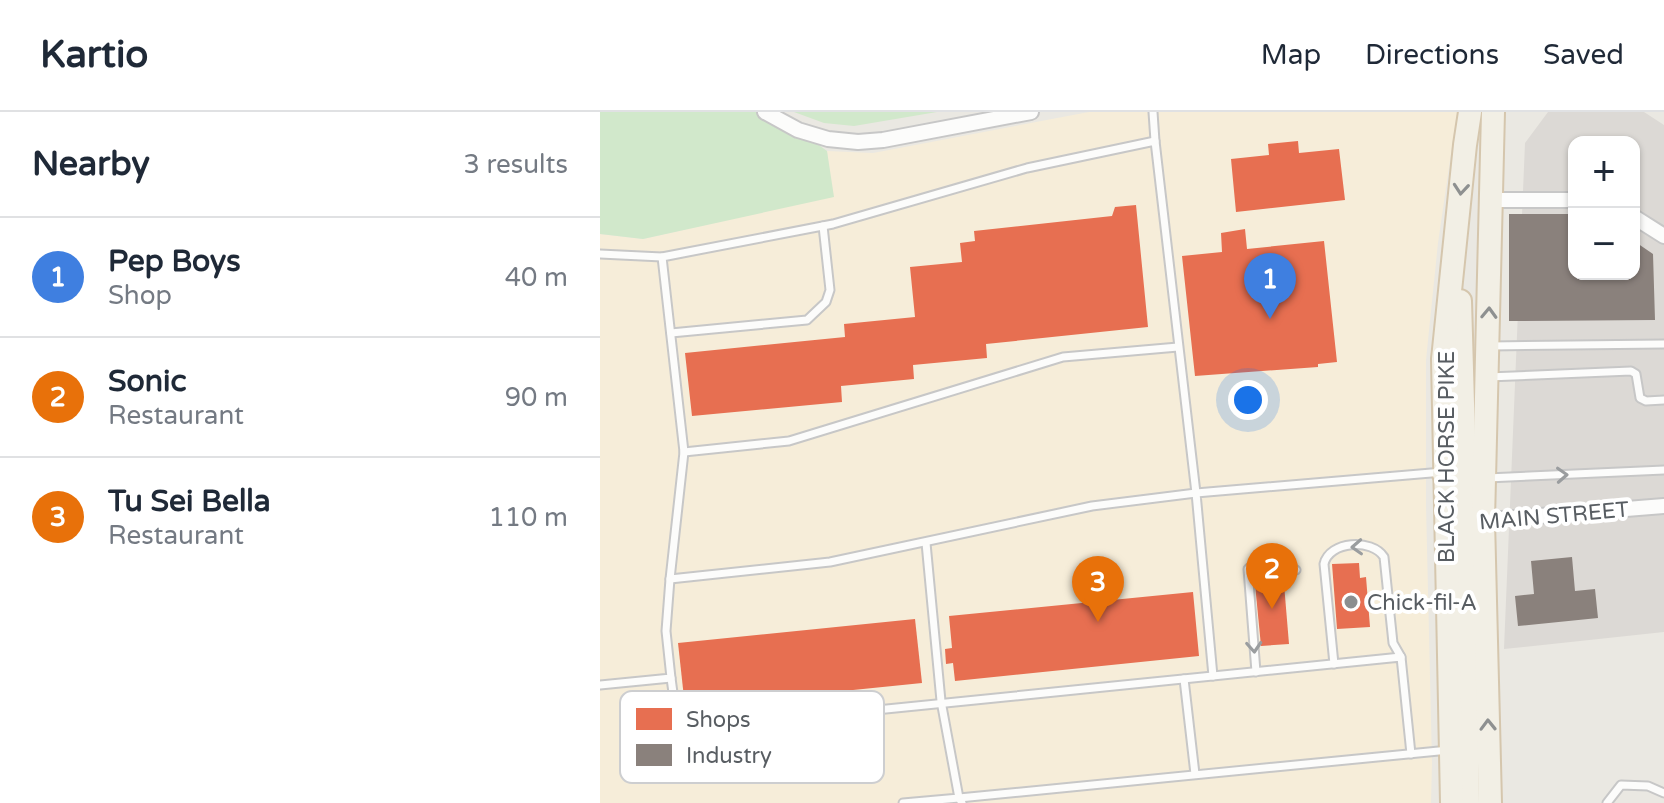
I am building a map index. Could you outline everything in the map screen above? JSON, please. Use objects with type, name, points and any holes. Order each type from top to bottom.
[{"type":"main road","name":"BLACK HORSE PIKE","points":[[1469,474],[1443,359],[1470,112]]},
{"type":"main road","name":"BLACK HORSE PIKE","points":[[1452,803],[1451,750],[1464,522],[1469,474],[1488,377],[1493,112]]},
{"type":"main road","points":[[1468,803],[1464,522],[1470,498],[1469,474]]},
{"type":"main road","name":"BLACK HORSE PIKE","points":[[1464,522],[1490,803]]},
{"type":"street","points":[[765,112],[798,130],[828,139],[858,142],[1031,112]]},
{"type":"street","points":[[1493,200],[1568,200]]},
{"type":"street","points":[[1640,221],[1664,236]]},
{"type":"street","name":"MAIN STREET","points":[[1464,522],[1664,506]]},
{"type":"lane","points":[[1153,112],[1196,493],[1213,676]]},
{"type":"lane","points":[[600,254],[662,257],[823,226],[1027,168],[1155,141]]},
{"type":"lane","points":[[671,333],[807,320],[826,302],[830,290],[823,226]]},
{"type":"lane","points":[[662,257],[684,452],[666,631],[673,691]]},
{"type":"lane","points":[[1489,346],[1664,344]]},
{"type":"lane","points":[[684,452],[789,441],[1063,357],[1178,347]]},
{"type":"lane","points":[[1488,377],[1631,371],[1636,374],[1639,395],[1643,400],[1664,400]]},
{"type":"lane","points":[[670,579],[830,562],[1092,506],[1196,493],[1469,474],[1664,470]]},
{"type":"lane","points":[[926,543],[941,701],[960,801]]},
{"type":"lane","points":[[1334,664],[1326,557],[1334,549],[1365,545],[1380,550],[1384,557],[1393,643],[1401,657],[1411,754]]},
{"type":"lane","points":[[1256,672],[1248,569],[1262,557],[1270,557],[1296,570]]},
{"type":"lane","points":[[884,707],[1401,657]]},
{"type":"lane","points":[[600,685],[671,678]]},
{"type":"lane","points":[[1184,679],[1195,774]]},
{"type":"lane","points":[[903,803],[960,801],[1195,774],[1451,750]]},
{"type":"lane","points":[[1607,803],[1621,785],[1648,786],[1664,793]]},
{"type":"shaded area","points":[[1089,112],[1457,112],[1438,243],[1426,360],[1431,803],[600,803],[600,234],[643,239],[833,196],[827,151],[873,153]]},
{"type":"shaded area","points":[[1548,112],[1644,112],[1664,125],[1664,632],[1504,649],[1525,143]]},
{"type":"green space","points":[[600,112],[765,112],[827,151],[834,197],[643,239],[600,234]]},
{"type":"green space","points":[[794,112],[937,112],[854,126],[824,123]]},
{"type":"building: Shops","points":[[1298,141],[1299,153],[1339,149],[1345,200],[1236,212],[1231,159],[1269,155],[1268,144]]},
{"type":"building: Shops","points":[[1136,205],[1148,327],[986,344],[987,358],[913,365],[914,379],[841,386],[842,402],[692,416],[685,353],[845,337],[844,324],[915,317],[910,267],[962,262],[960,243],[975,241],[974,231],[1112,216],[1115,207]]},
{"type":"building: Shops","points":[[1245,229],[1247,249],[1324,241],[1337,362],[1318,364],[1318,367],[1195,376],[1182,256],[1222,252],[1221,233]]},
{"type":"building: Shops","name":"Chick-fil-A","points":[[1359,563],[1360,578],[1366,577],[1370,627],[1337,629],[1332,564]]},
{"type":"building: Shops","points":[[1283,572],[1289,644],[1261,646],[1254,574]]},
{"type":"building: Shops","points":[[1193,592],[1199,656],[955,681],[953,663],[946,664],[945,649],[952,648],[949,616]]},
{"type":"building: Shops","points":[[915,619],[922,683],[843,691],[683,691],[678,643]]},
{"type":"building: Industry","points":[[1509,214],[1568,214],[1568,280],[1640,280],[1640,245],[1653,254],[1655,320],[1509,321]]},
{"type":"building: Industry","points":[[1572,557],[1575,591],[1595,589],[1598,618],[1518,626],[1515,596],[1534,594],[1531,561]]},
{"type":"place","name":"Pep Boys","points":[[1270,319]]},
{"type":"place","name":"Chick-fil-A","points":[[1351,602]]},
{"type":"place","name":"Sonic","points":[[1272,609]]},
{"type":"place","name":"Tu Sei Bella","points":[[1098,622]]}]
